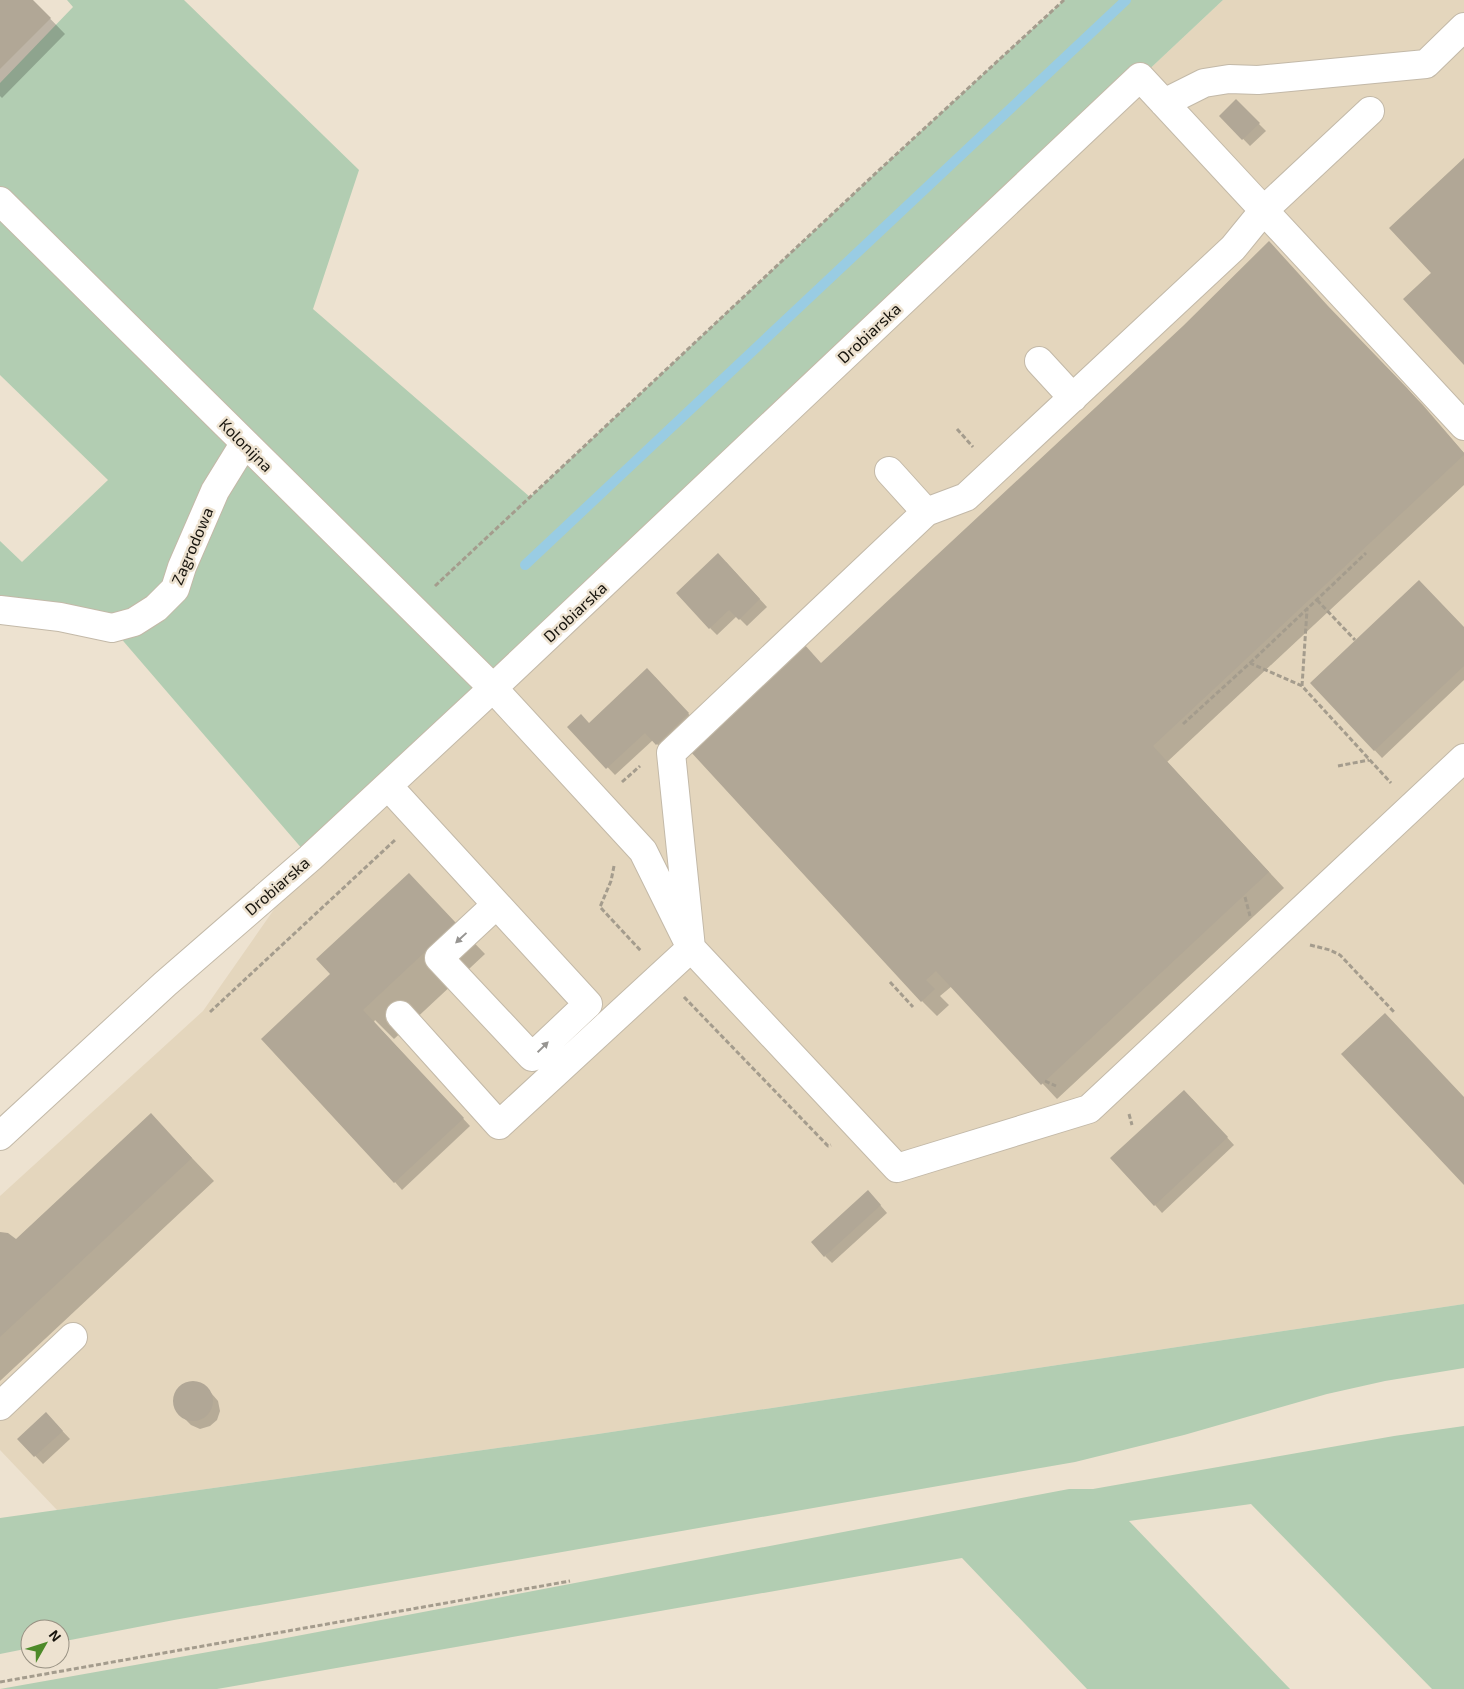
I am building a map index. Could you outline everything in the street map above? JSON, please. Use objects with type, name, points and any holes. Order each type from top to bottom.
[{"type":"street","points":[[1464,27],[1426,64],[1258,80],[1230,79],[1204,83],[1164,103],[1464,426]]},
{"type":"street","name":"Drobiarska","points":[[0,1136],[165,984],[310,858],[494,688],[1140,77],[1164,103]]},
{"type":"street","points":[[400,1016],[499,1125],[691,948],[670,753],[926,512],[966,497],[1233,248],[1264,210],[1370,111]]},
{"type":"street","name":"Kolonijna","points":[[0,201],[244,444],[494,688],[643,851],[691,948],[897,1168],[1088,1109],[1464,758]]},
{"type":"street","points":[[1039,361],[1072,398]]},
{"type":"street","name":"Zagrodowa","points":[[0,610],[60,617],[112,628],[134,622],[156,608],[175,589],[182,567],[215,491],[244,444]]},
{"type":"street","points":[[889,471],[926,512]]},
{"type":"street","points":[[388,786],[588,1004],[532,1057],[440,958],[496,905]]},
{"type":"street","points":[[0,1406],[74,1337]]},
{"type":"path","points":[[412,608],[884,165],[1064,0]]},
{"type":"path","points":[[956,429],[979,454]]},
{"type":"path","points":[[1183,724],[1366,553]]},
{"type":"path","points":[[1317,600],[1355,640]]},
{"type":"path","points":[[1302,686],[1307,609]]},
{"type":"path","points":[[1250,663],[1302,686],[1392,784]]},
{"type":"path","points":[[1338,766],[1370,760]]},
{"type":"path","points":[[210,1012],[395,839]]},
{"type":"path","points":[[613,861],[614,868],[611,881],[600,907],[642,953]]},
{"type":"path","points":[[1305,945],[1322,947],[1340,955],[1394,1012]]},
{"type":"path","points":[[890,982],[913,1007]]},
{"type":"path","points":[[681,993],[828,1146],[835,1144]]},
{"type":"path","points":[[0,1682],[570,1581]]},
{"type":"shaded area","points":[[1223,0],[1464,0],[1464,1304],[598,1434],[57,1510],[0,1450],[0,1196],[203,1011],[310,858]]},
{"type":"green space","points":[[67,0],[184,0],[359,170],[313,309],[530,497],[1064,0],[1223,0],[310,858],[112,628],[0,610],[0,541],[22,562],[108,480],[0,375],[0,83],[73,7]]},
{"type":"green space","points":[[1464,1304],[1464,1368],[1385,1381],[1327,1394],[1184,1435],[1075,1462],[174,1620],[70,1640],[70,1619],[20,1619],[20,1650],[0,1654],[0,1518],[598,1434]]},
{"type":"green space","points":[[1464,1426],[1464,1689],[1432,1689],[1251,1504],[1129,1521],[1290,1689],[1087,1689],[962,1558],[217,1689],[0,1689],[265,1642],[1069,1489],[1093,1489],[1394,1436]]},
{"type":"building","points":[[0,0],[33,0],[51,18],[0,69]]},
{"type":"building","points":[[1236,99],[1260,123],[1242,140],[1219,116]]},
{"type":"building","points":[[1464,158],[1464,365],[1403,299],[1431,273],[1389,228]]},
{"type":"building","points":[[1269,241],[1407,388],[1464,455],[1153,746],[1269,872],[1041,1085],[936,971],[926,980],[935,989],[921,1002],[690,751],[804,644],[821,663],[1183,326]]},
{"type":"building","points":[[718,553],[760,599],[739,620],[729,610],[709,629],[676,593]]},
{"type":"building","points":[[1419,580],[1464,627],[1464,666],[1374,751],[1310,683]]},
{"type":"building","points":[[647,668],[689,713],[656,745],[645,733],[606,769],[567,727],[581,714],[589,723]]},
{"type":"building","points":[[409,873],[456,923],[363,1010],[464,1118],[394,1183],[261,1039],[330,974],[316,959]]},
{"type":"building","points":[[1385,1013],[1464,1097],[1464,1185],[1341,1054]]},
{"type":"building","points":[[1184,1090],[1228,1137],[1154,1206],[1110,1158]]},
{"type":"building","points":[[151,1113],[192,1158],[0,1337],[0,1232],[8,1233],[16,1239]]},
{"type":"building","points":[[868,1190],[881,1205],[824,1257],[811,1242]]},
{"type":"building","points":[[193,1381],[207,1387],[213,1401],[207,1415],[193,1421],[179,1415],[173,1401],[179,1387]]},
{"type":"building","points":[[46,1412],[63,1431],[34,1457],[17,1439]]},
{"type":"waterway","points":[[525,565],[1126,0]]}]
